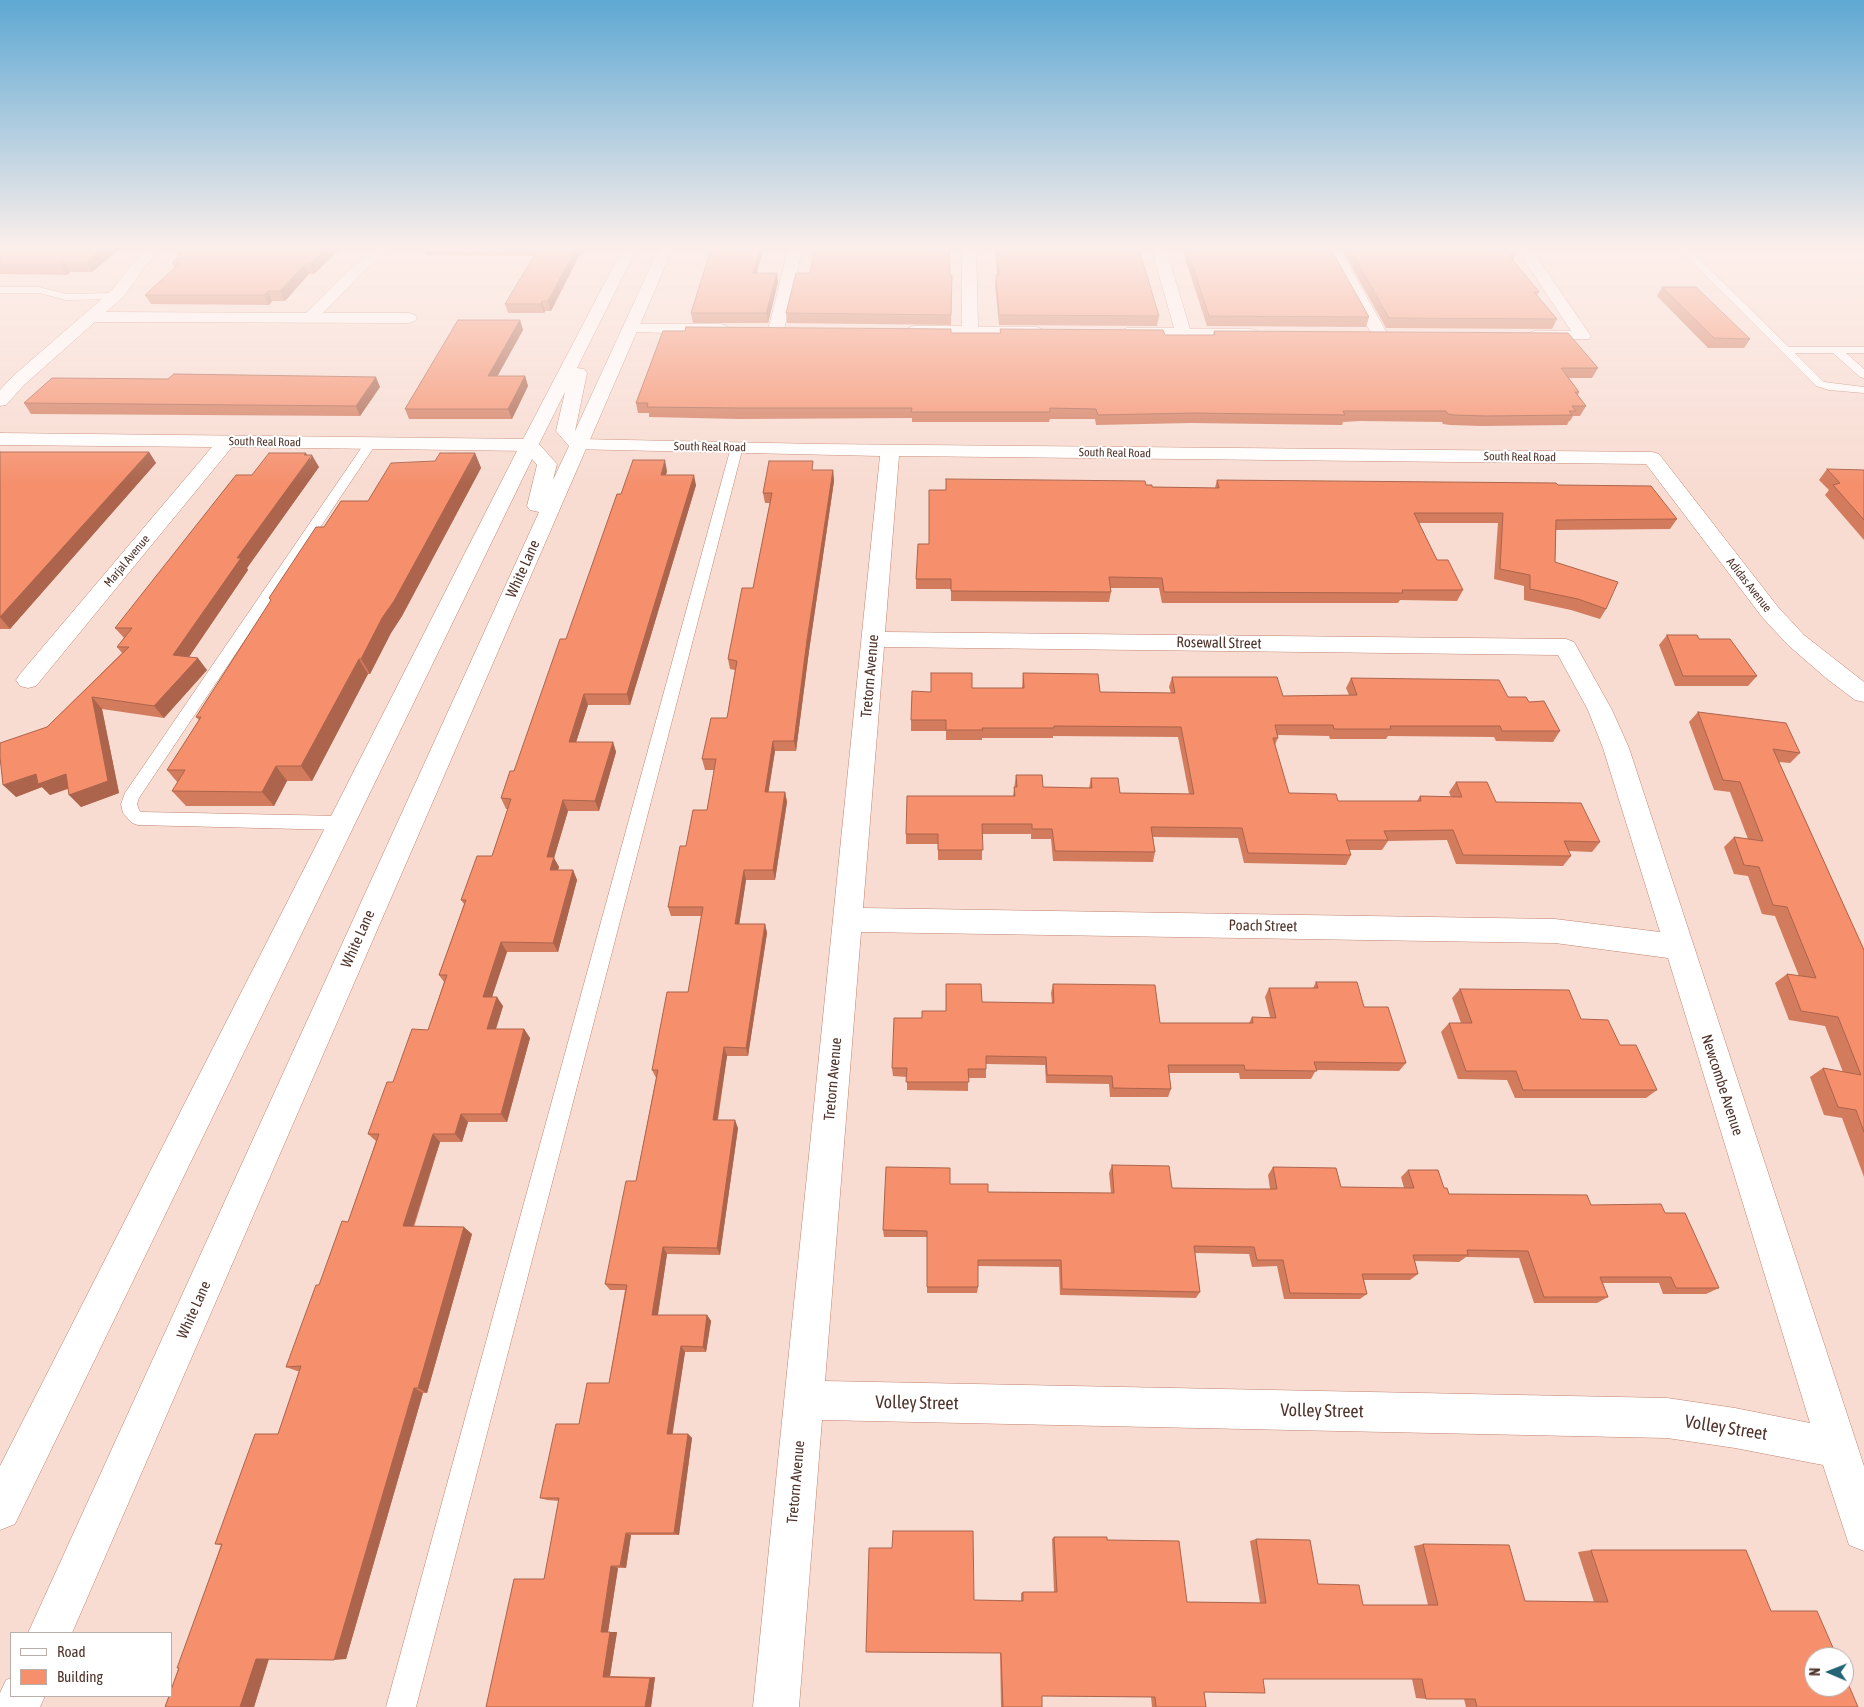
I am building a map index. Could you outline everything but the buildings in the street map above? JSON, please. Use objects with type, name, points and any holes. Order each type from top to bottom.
[{"type":"street","points":[[0,401],[18,381],[82,326]]},
{"type":"street","points":[[0,1509],[591,326]]},
{"type":"street","name":"White Lane","points":[[50,1632],[578,445],[624,326]]},
{"type":"street","points":[[676,326],[737,330]]},
{"type":"street","points":[[776,330],[777,326]]},
{"type":"street","points":[[970,326],[970,331]]},
{"type":"street","points":[[1181,326],[1183,333]]},
{"type":"street","points":[[1375,326],[1380,335]]},
{"type":"street","points":[[1515,336],[1583,336],[1576,326]]},
{"type":"street","points":[[756,330],[795,330]]},
{"type":"street","points":[[902,331],[1048,332]]},
{"type":"street","points":[[1115,332],[1271,334]]},
{"type":"street","points":[[1360,334],[1399,335]]},
{"type":"street","points":[[578,445],[565,431],[585,337]]},
{"type":"street","name":"South Real Road","points":[[0,439],[529,446]]},
{"type":"street","name":"Marjal Avenue","points":[[28,680],[227,442]]},
{"type":"street","name":"South Real Road","points":[[578,445],[890,451],[1652,458]]},
{"type":"street","points":[[521,573],[547,464],[529,446]]},
{"type":"street","name":"Tretorn Avenue","points":[[776,1707],[890,451]]},
{"type":"street","name":"Adidas Avenue","points":[[1652,458],[1770,612],[1803,645],[1864,694]]},
{"type":"street","name":"Rosewall Street","points":[[873,639],[1566,646]]},
{"type":"street","name":"Newcombe Avenue","points":[[1566,646],[1600,710],[1616,748],[1864,1530]]},
{"type":"street","name":"Poach Street","points":[[847,920],[1555,931],[1678,947]]},
{"type":"street","name":"Volley Street","points":[[804,1400],[1667,1418],[1735,1428],[1838,1448]]},
{"type":"lane","points":[[1761,326],[1820,384],[1829,387],[1864,390]]},
{"type":"lane","points":[[1785,350],[1864,350]]},
{"type":"lane","points":[[1836,350],[1864,375]]},
{"type":"lane","points":[[341,823],[138,818],[131,813],[129,804],[136,789],[370,444]]},
{"type":"lane","points":[[401,1707],[738,447]]}]
